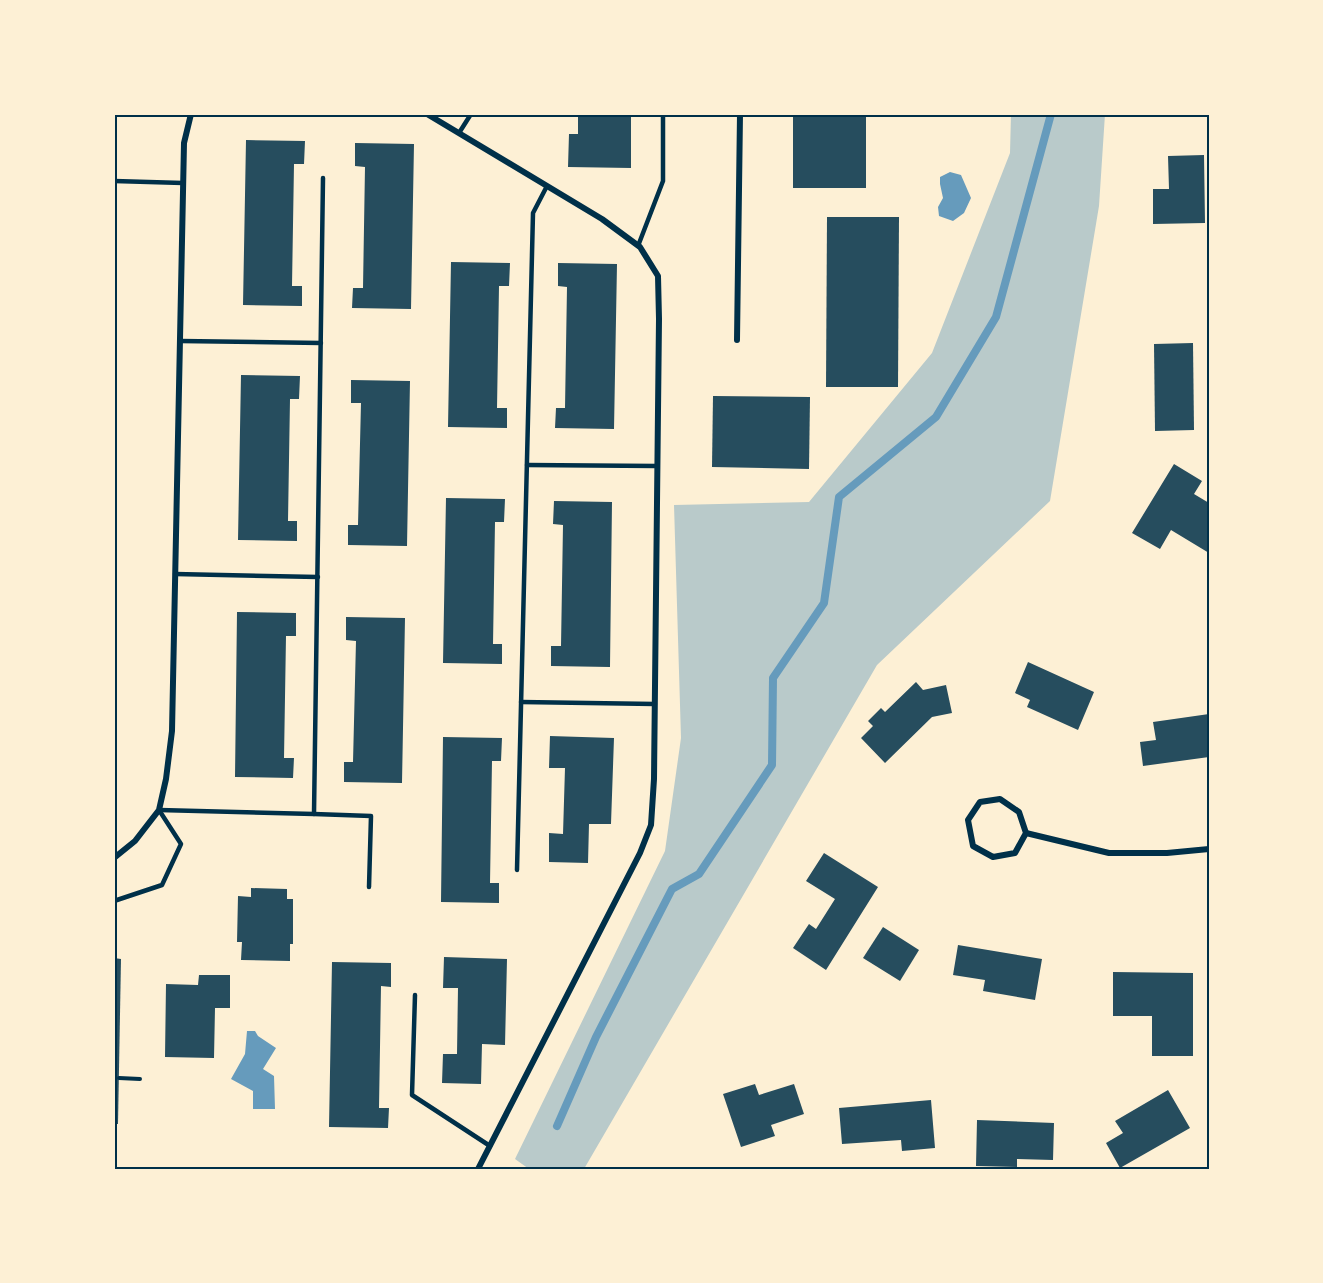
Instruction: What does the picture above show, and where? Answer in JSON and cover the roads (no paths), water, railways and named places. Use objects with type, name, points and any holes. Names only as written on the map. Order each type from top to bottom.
[{"type":"street","points":[[114,858],[135,841],[159,810],[166,779],[172,730],[184,143],[191,114]]},
{"type":"street","points":[[427,114],[602,219],[638,246],[658,276],[655,704],[651,825],[640,853],[478,1169]]},
{"type":"street","points":[[737,340],[740,114]]},
{"type":"street","points":[[1000,799],[1019,812],[1026,833],[1015,853],[993,857],[973,846],[968,820],[980,802],[1000,799]]},
{"type":"street","points":[[1026,833],[1109,853],[1167,853],[1209,849]]},
{"type":"lane","points":[[459,134],[471,114]]},
{"type":"lane","points":[[638,246],[663,181],[663,114]]},
{"type":"lane","points":[[314,814],[323,178]]},
{"type":"lane","points":[[114,181],[183,183]]},
{"type":"lane","points":[[517,870],[533,213],[548,186]]},
{"type":"lane","points":[[180,341],[321,343]]},
{"type":"lane","points":[[527,465],[657,466]]},
{"type":"lane","points":[[175,574],[318,577]]},
{"type":"lane","points":[[521,702],[655,704]]},
{"type":"lane","points":[[159,810],[371,816],[369,887]]},
{"type":"lane","points":[[114,902],[162,885],[181,844],[159,810]]},
{"type":"lane","points":[[415,995],[412,1095],[490,1146]]},
{"type":"water","points":[[950,172],[961,175],[971,198],[964,213],[953,221],[939,216],[938,207],[943,198],[940,177]]},
{"type":"water","points":[[247,1031],[255,1031],[258,1036],[276,1048],[263,1069],[274,1076],[275,1109],[253,1109],[253,1091],[231,1079],[245,1054]]},
{"type":"waterway","points":[[557,1126],[596,1037],[672,889],[699,874],[772,765],[773,678],[824,603],[839,497],[936,417],[996,317],[1051,114]]}]
